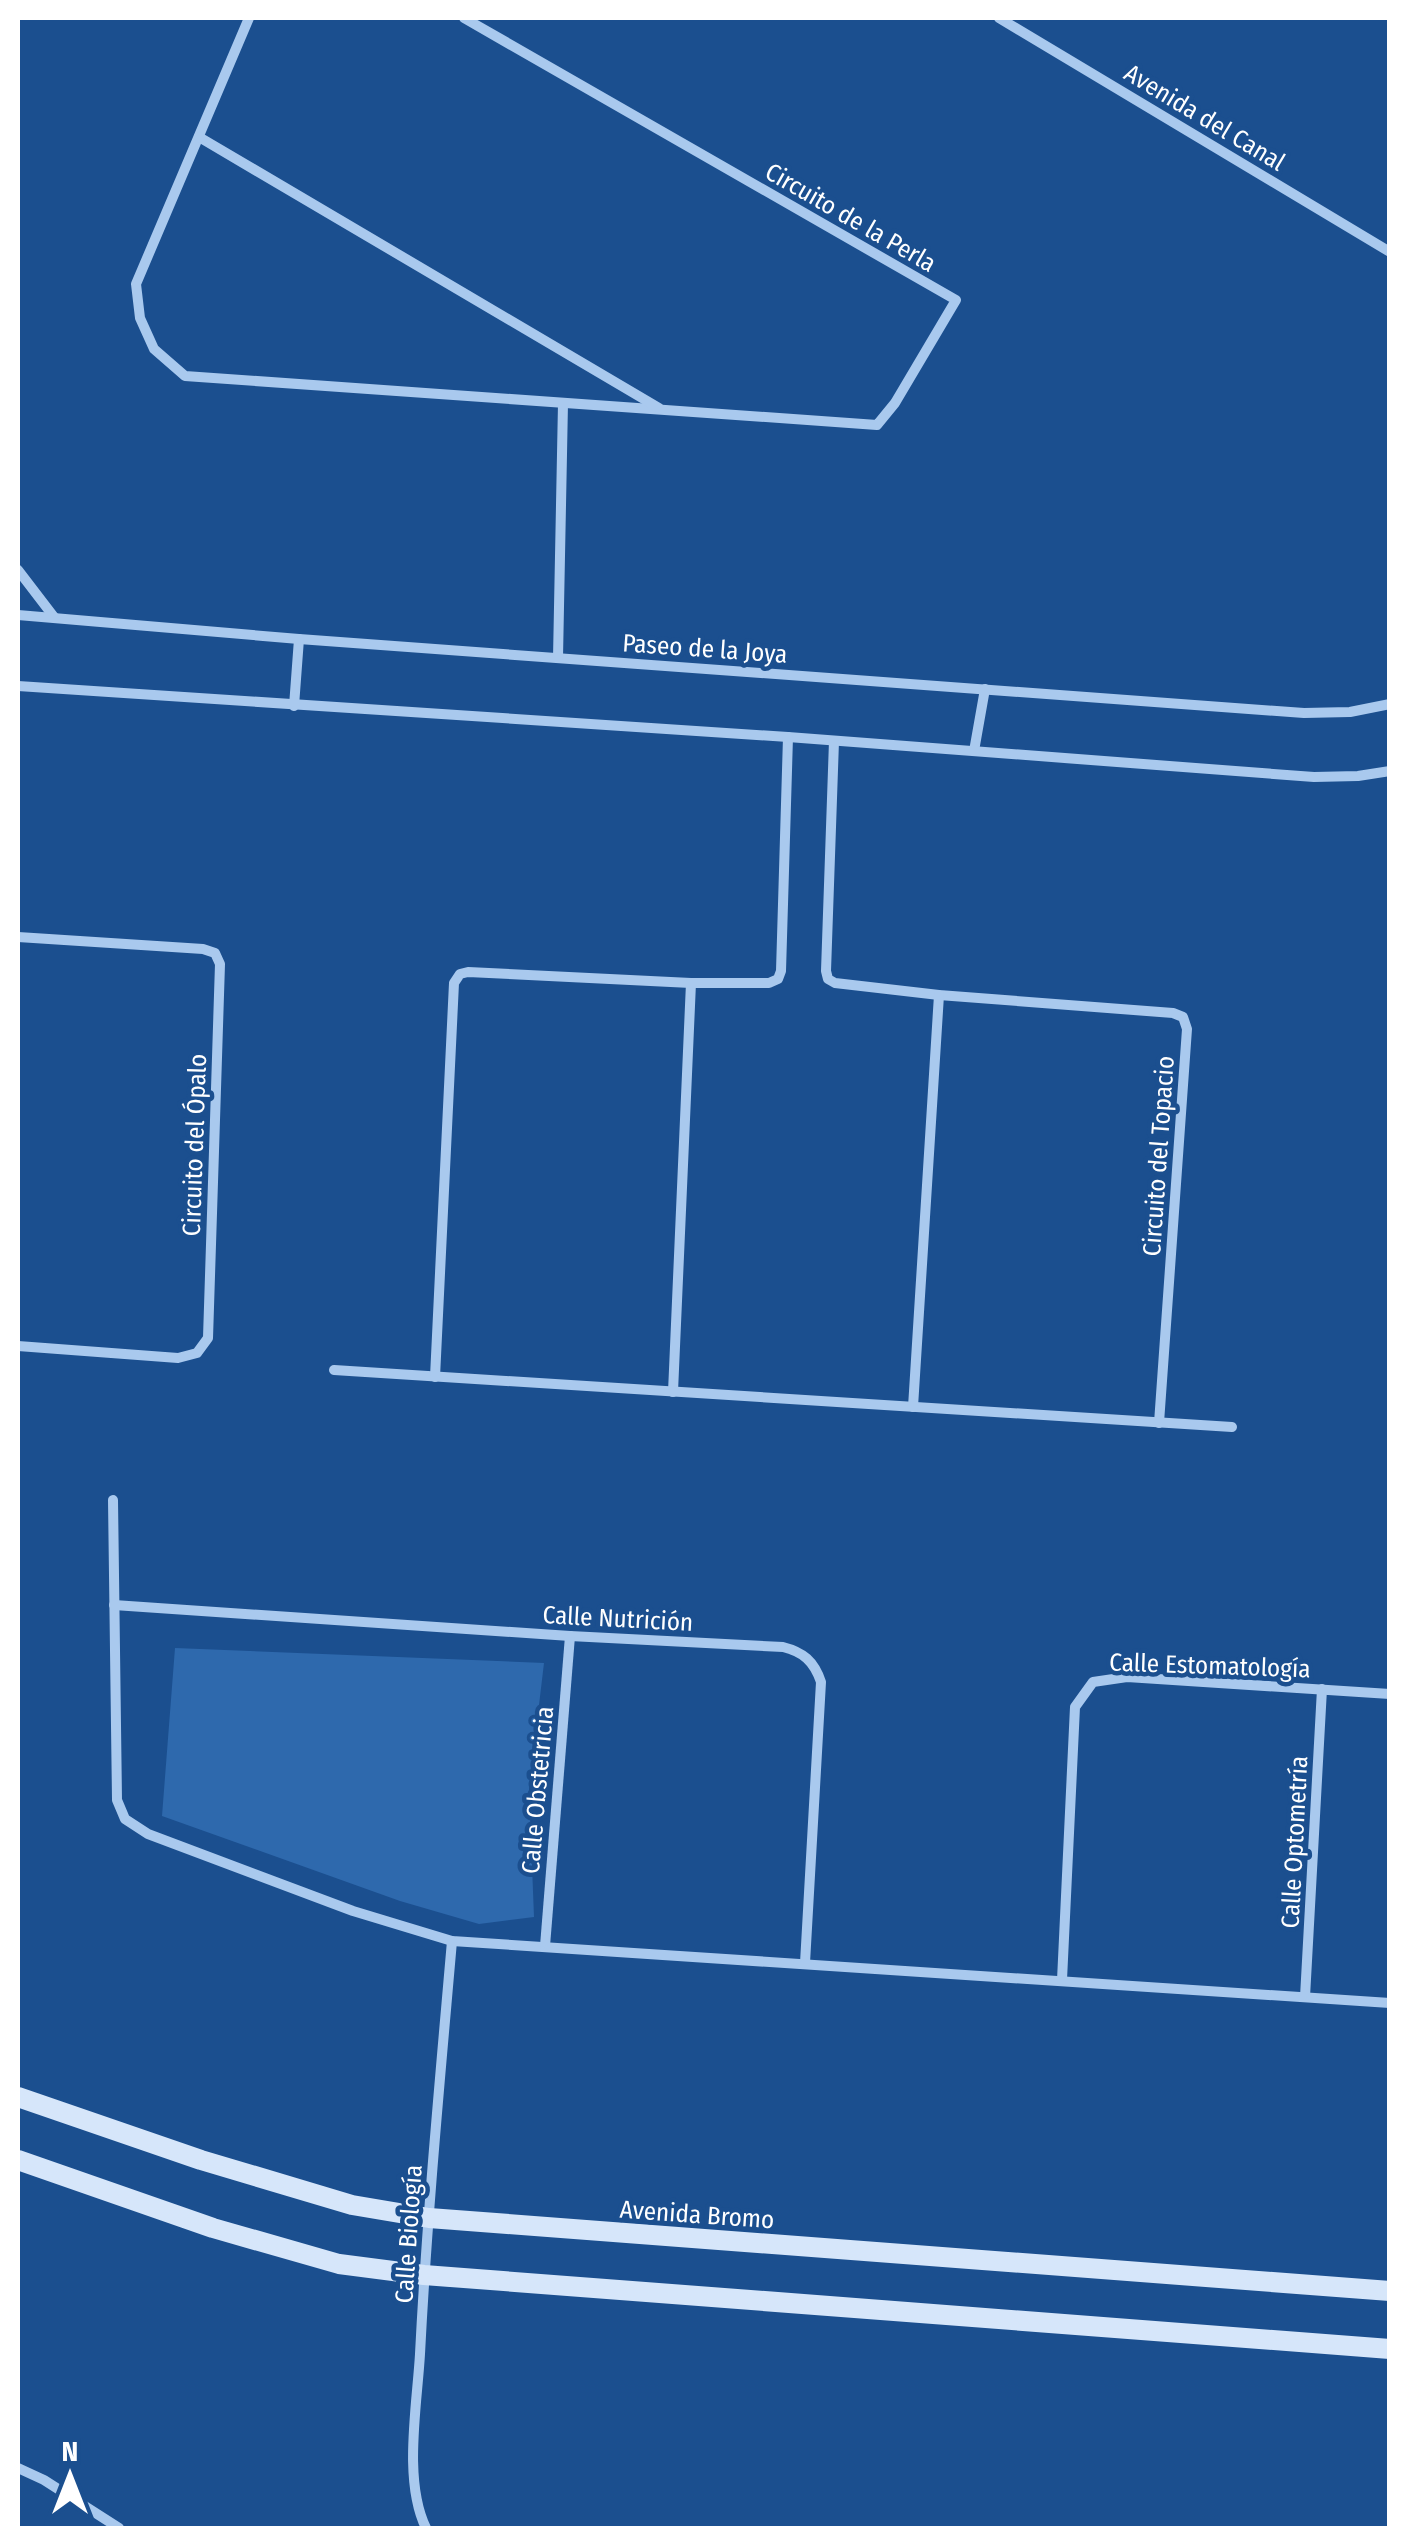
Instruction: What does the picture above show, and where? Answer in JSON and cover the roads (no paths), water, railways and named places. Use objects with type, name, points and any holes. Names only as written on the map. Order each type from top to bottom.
[{"type":"street","name":"Circuito de la Perla","points":[[249,18],[136,284],[140,318],[154,349],[185,376],[877,425],[895,403],[956,300],[464,18]]},
{"type":"street","name":"Avenida del Canal","points":[[1000,18],[1390,252]]},
{"type":"street","name":"Circuito de la Perla","points":[[199,137],[662,410]]},
{"type":"street","points":[[558,658],[563,403]]},
{"type":"street","points":[[18,570],[54,617]]},
{"type":"street","name":"Paseo de la Joya","points":[[18,614],[299,639],[1304,713],[1350,712],[1390,704]]},
{"type":"street","points":[[294,706],[299,639]]},
{"type":"street","points":[[18,686],[974,750],[1314,777],[1390,771]]},
{"type":"street","points":[[974,750],[985,689]]},
{"type":"street","points":[[435,1377],[454,983],[460,974],[468,972],[691,983],[778,980],[788,738]]},
{"type":"street","name":"Circuito del Topacio","points":[[834,741],[828,979],[835,983],[1173,1013],[1183,1017],[1187,1029],[1159,1423]]},
{"type":"street","name":"Circuito del Ópalo","points":[[18,937],[203,948],[215,953],[220,964],[208,1338],[197,1353],[178,1358],[18,1346]]},
{"type":"street","points":[[673,1392],[691,983]]},
{"type":"street","points":[[912,1407],[940,994]]},
{"type":"street","points":[[334,1370],[1232,1427]]},
{"type":"street","points":[[112,1500],[117,1800],[125,1818],[165,1841],[353,1911],[452,1941],[1390,2002]]},
{"type":"street","name":"Calle Nutrición","points":[[114,1605],[798,1651],[816,1669],[821,1682],[804,1963]]},
{"type":"street","name":"Calle Obstetricia","points":[[545,1946],[570,1636]]},
{"type":"street","name":"Calle Estomatología","points":[[1062,1980],[1076,1708],[1093,1682],[1127,1677],[1390,1694]]},
{"type":"street","name":"Calle Optometría","points":[[1305,1997],[1322,1689]]},
{"type":"street","name":"Calle Biología","points":[[426,2528],[412,2476],[424,2275],[452,1941]]},
{"type":"street","name":"Avenida Bromo","points":[[18,2098],[201,2160],[352,2205],[429,2218],[1390,2292]]},
{"type":"street","points":[[18,2160],[231,2234],[339,2264],[424,2275],[1390,2349]]},
{"type":"street","points":[[18,2468],[120,2528]]}]
